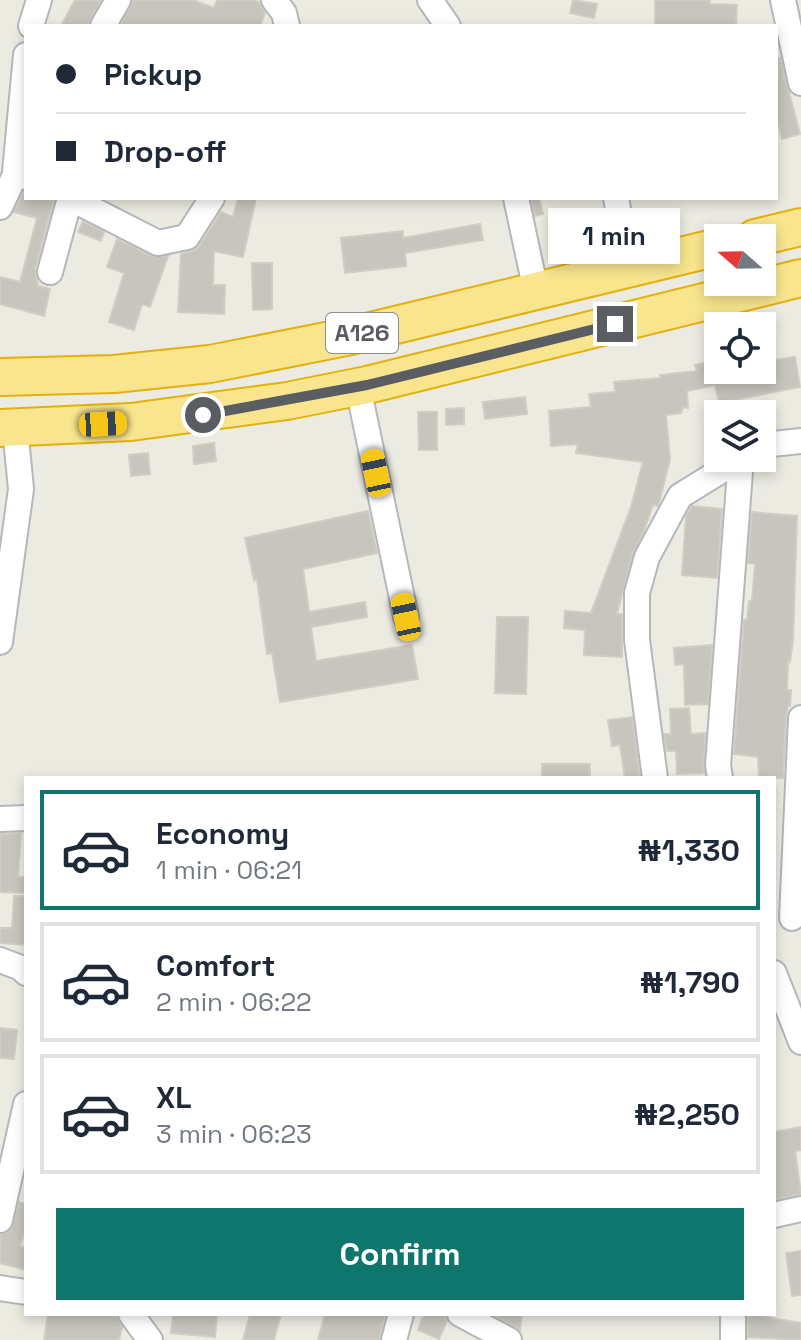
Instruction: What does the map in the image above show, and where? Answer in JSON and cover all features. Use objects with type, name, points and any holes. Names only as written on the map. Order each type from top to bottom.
[{"type":"highway","points":[[776,233],[801,227]]},
{"type":"highway","name":"A126","points":[[0,377],[114,374],[210,364],[346,337],[704,250]]},
{"type":"highway","name":"A126","points":[[7,428],[203,415],[358,387],[801,278]]},
{"type":"street","points":[[32,24],[39,0]]},
{"type":"street","points":[[104,24],[118,0]]},
{"type":"street","points":[[274,0],[284,13],[287,24]]},
{"type":"street","points":[[430,0],[447,24]]},
{"type":"street","points":[[783,0],[801,83]]},
{"type":"street","points":[[0,207],[22,168],[24,112]]},
{"type":"street","points":[[50,272],[69,200]]},
{"type":"street","points":[[74,200],[158,243],[187,237],[211,200]]},
{"type":"street","points":[[516,200],[536,291]]},
{"type":"street","points":[[616,200],[629,268]]},
{"type":"street","points":[[358,387],[406,617]]},
{"type":"street","points":[[1,627],[21,489],[7,428]]},
{"type":"street","points":[[776,444],[801,441]]},
{"type":"street","points":[[655,776],[637,640],[637,593],[647,557],[680,496],[719,472]]},
{"type":"street","points":[[720,776],[718,765],[740,472]]},
{"type":"street","points":[[789,917],[801,718]]},
{"type":"street","points":[[0,819],[24,818]]},
{"type":"street","points":[[0,960],[24,971]]},
{"type":"street","points":[[776,978],[801,1042]]},
{"type":"street","points":[[0,1220],[24,1112]]},
{"type":"street","points":[[776,1215],[801,1209]]},
{"type":"street","points":[[0,1288],[24,1292]]},
{"type":"street","points":[[132,1316],[150,1340]]},
{"type":"street","points":[[394,1340],[400,1316]]},
{"type":"street","points":[[464,1316],[509,1340]]},
{"type":"street","points":[[733,1316],[733,1340]]},
{"type":"building","points":[[75,0],[101,0],[89,24],[62,24]]},
{"type":"building","points":[[133,0],[193,0],[214,8],[217,0],[254,0],[259,2],[265,13],[261,24],[121,24]]},
{"type":"building","points":[[573,0],[597,4],[594,18],[570,13]]},
{"type":"building","points":[[655,0],[710,0],[710,4],[737,5],[736,24],[655,24]]},
{"type":"building","points":[[778,58],[800,134],[782,139],[778,122]]},
{"type":"building","points":[[24,191],[24,200],[54,200],[35,269],[38,286],[50,289],[44,316],[0,304],[0,277],[20,282],[37,218],[14,212]]},
{"type":"building","points":[[237,200],[256,200],[243,257],[214,251],[213,285],[225,285],[224,314],[178,312],[181,254],[199,246],[221,212],[233,217]]},
{"type":"building","points":[[531,200],[540,200],[543,214],[535,216]]},
{"type":"building","points":[[83,221],[104,232],[101,241],[78,232]]},
{"type":"building","points":[[480,224],[483,240],[405,253],[406,266],[345,273],[341,238],[403,231],[403,238]]},
{"type":"building","points":[[117,239],[151,256],[168,256],[150,307],[142,304],[134,330],[109,322],[124,273],[107,267]]},
{"type":"building","points":[[252,263],[272,263],[272,309],[253,310]]},
{"type":"building","points":[[795,357],[800,387],[734,400],[718,400],[715,385],[687,391],[688,408],[683,407],[681,413],[666,415],[670,459],[658,506],[653,505],[633,553],[617,614],[622,614],[622,657],[584,655],[585,630],[564,628],[565,611],[591,613],[631,507],[643,462],[576,453],[578,444],[551,446],[549,411],[591,407],[589,394],[615,392],[614,382],[697,371],[695,365],[704,363],[704,384],[776,384],[776,360]]},
{"type":"building","points":[[525,397],[527,414],[485,419],[483,402]]},
{"type":"building","points":[[464,408],[464,424],[446,425],[446,409]]},
{"type":"building","points":[[418,412],[437,412],[437,450],[419,450]]},
{"type":"building","points":[[214,443],[216,461],[194,464],[193,446]]},
{"type":"building","points":[[148,453],[150,474],[131,476],[129,455]]},
{"type":"building","points":[[692,506],[722,509],[717,578],[682,575],[686,516]]},
{"type":"building","points":[[368,511],[377,553],[303,569],[309,612],[365,602],[367,617],[311,627],[316,661],[412,645],[418,679],[280,702],[272,653],[267,654],[257,579],[254,580],[245,538]]},
{"type":"building","points":[[752,512],[797,516],[793,640],[788,661],[787,690],[791,690],[786,717],[783,778],[759,776],[758,757],[734,754],[744,620],[747,620],[749,601],[752,601],[755,564],[748,563]]},
{"type":"building","points":[[497,617],[528,617],[526,694],[495,693]]},
{"type":"building","points":[[712,645],[708,704],[685,705],[684,664],[675,665],[674,648]]},
{"type":"building","points":[[689,708],[691,734],[705,733],[704,773],[677,774],[676,751],[667,751],[664,734],[671,734],[670,709]]},
{"type":"building","points":[[632,717],[640,776],[625,776],[620,745],[612,746],[608,720]]},
{"type":"building","points":[[542,764],[590,764],[590,776],[542,776]]},
{"type":"building","points":[[21,833],[18,877],[24,877],[24,893],[0,892],[0,834]]},
{"type":"building","points":[[14,896],[24,896],[24,945],[0,943],[0,928],[12,928]]},
{"type":"building","points":[[0,1028],[17,1030],[14,1059],[0,1058]]},
{"type":"building","points":[[801,1127],[801,1150],[795,1151],[801,1194],[776,1200],[776,1132]]},
{"type":"building","points":[[19,1202],[24,1203],[24,1233],[20,1246],[24,1247],[24,1269],[0,1263],[1,1235],[11,1230]]},
{"type":"building","points":[[801,1251],[801,1295],[792,1296],[786,1253]]},
{"type":"building","points":[[48,1316],[116,1316],[122,1327],[119,1340],[44,1340]]},
{"type":"building","points":[[173,1316],[217,1316],[215,1337],[171,1333]]},
{"type":"building","points":[[249,1316],[280,1316],[274,1340],[243,1340]]},
{"type":"building","points":[[324,1316],[385,1316],[379,1340],[318,1340]]},
{"type":"building","points":[[423,1316],[446,1316],[447,1321],[439,1339],[418,1330]]},
{"type":"building","points":[[496,1316],[522,1316],[520,1330]]},
{"type":"building","points":[[748,1316],[801,1323],[801,1340],[748,1337]]},
{"type":"route","points":[[203,415],[367,385],[615,324]]}]
